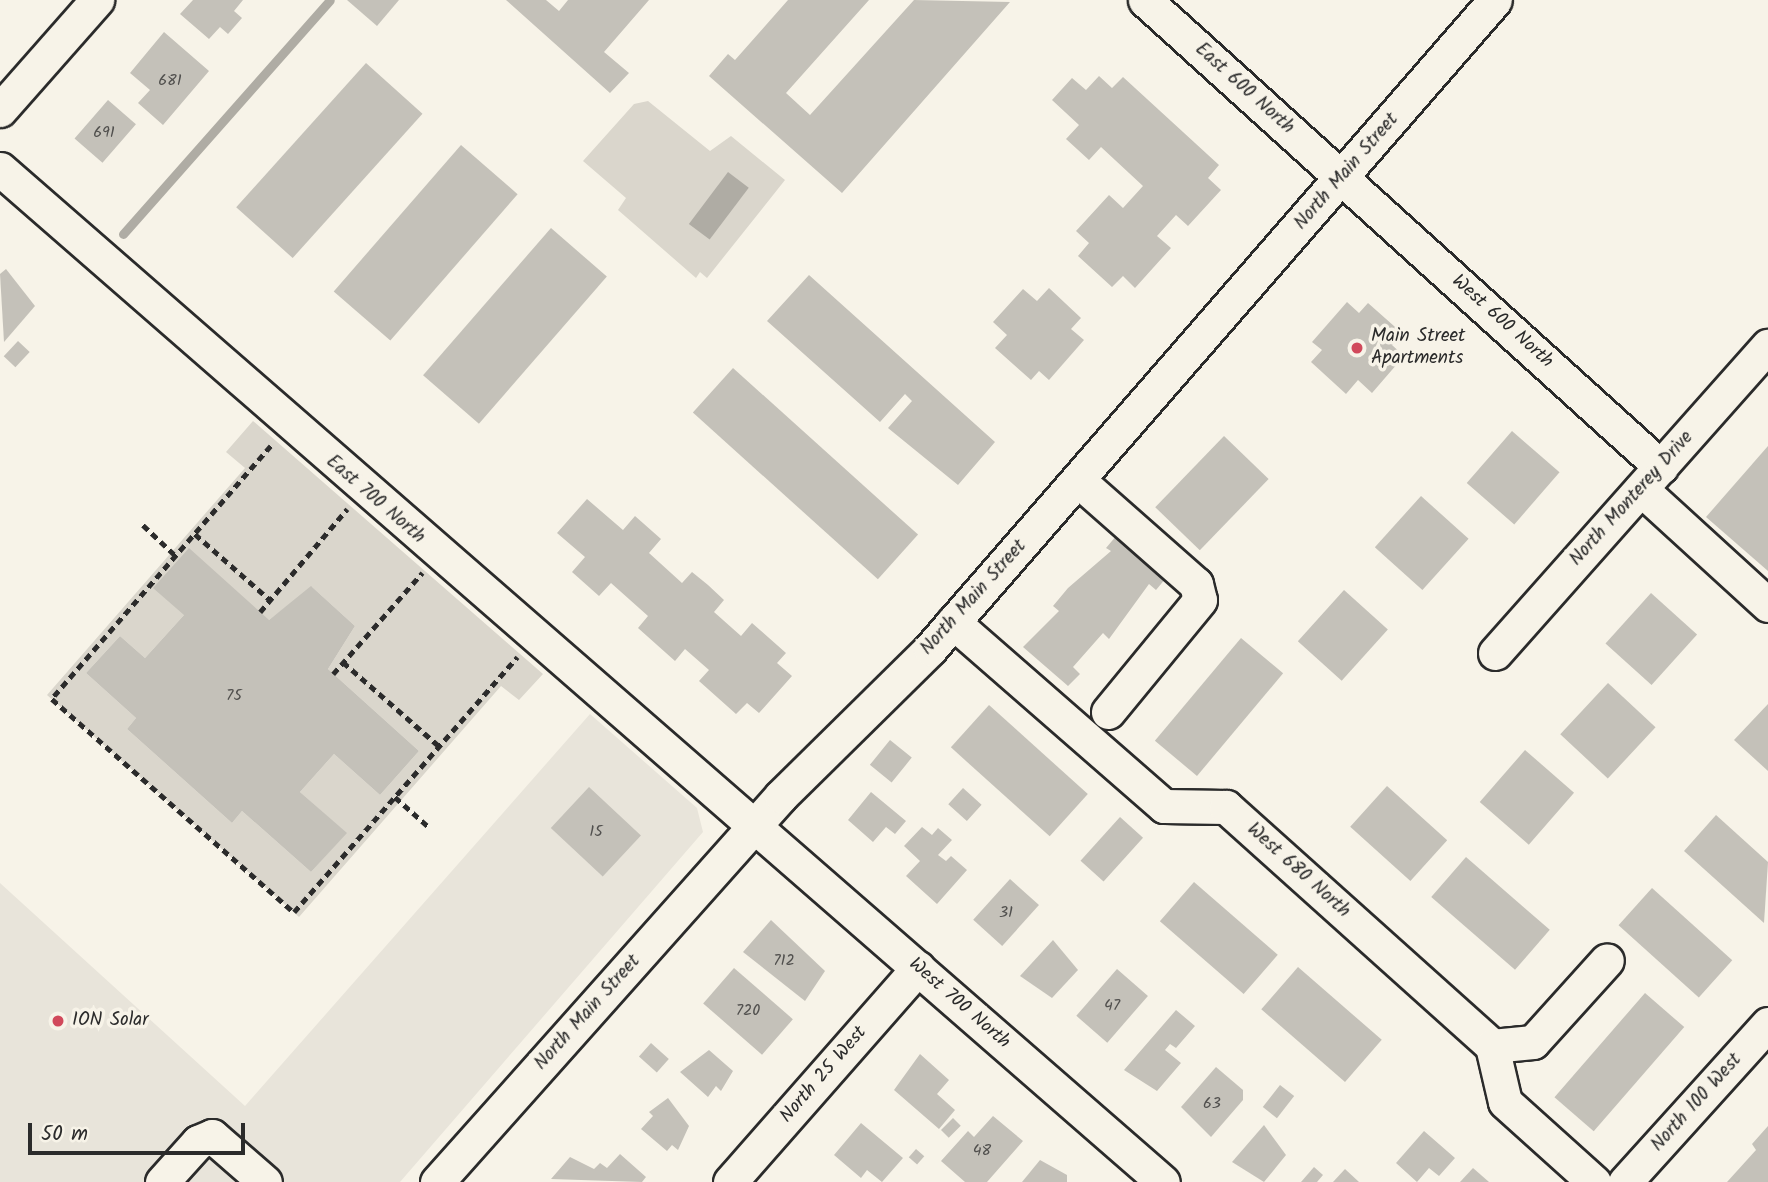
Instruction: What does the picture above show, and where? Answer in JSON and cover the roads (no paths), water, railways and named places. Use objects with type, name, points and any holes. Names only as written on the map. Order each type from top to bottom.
[{"type":"street","points":[[0,110],[97,0]]},
{"type":"street","name":"East 600 North","points":[[1145,0],[1343,177]]},
{"type":"street","name":"North Main Street","points":[[437,1182],[753,827],[953,622],[1079,481],[1495,0]]},
{"type":"street","name":"East 700 North","points":[[0,169],[753,827]]},
{"type":"street","name":"West 600 North","points":[[1343,177],[1651,478],[1768,605]]},
{"type":"street","name":"North Monterey Drive","points":[[1495,653],[1768,346]]},
{"type":"street","points":[[1079,481],[1196,584],[1200,600],[1108,712]]},
{"type":"street","name":"West 680 North","points":[[953,622],[1164,806],[1226,807],[1492,1046]]},
{"type":"street","name":"West 700 North","points":[[753,827],[1163,1182]]},
{"type":"street","points":[[1594,1182],[1505,1102],[1492,1046],[1533,1042],[1607,960]]},
{"type":"street","name":"North 25 West","points":[[730,1182],[918,968]]},
{"type":"street","name":"North 100 West","points":[[1625,1182],[1768,1024]]},
{"type":"street","points":[[162,1182],[198,1142],[212,1136],[265,1182]]},
{"type":"waterway","points":[[123,234],[330,0]]},
{"type":"place","name":"Main Street Apartments","points":[[1357,348]]},
{"type":"place","name":"ION Solar","points":[[58,1021]]}]
